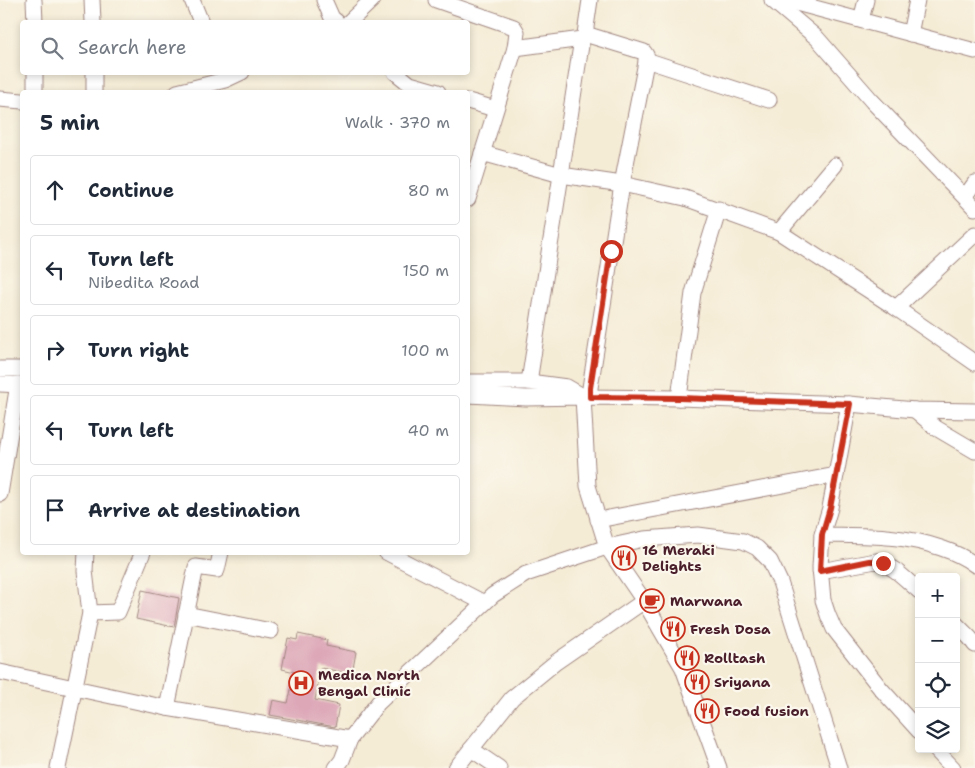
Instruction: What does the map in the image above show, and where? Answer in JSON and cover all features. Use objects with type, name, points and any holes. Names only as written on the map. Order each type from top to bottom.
[{"type":"street","points":[[34,0],[35,20]]},
{"type":"street","points":[[92,0],[92,20]]},
{"type":"street","points":[[192,0],[201,20]]},
{"type":"street","points":[[324,0],[334,20]]},
{"type":"street","points":[[351,20],[372,0]]},
{"type":"street","points":[[436,0],[514,27],[517,32],[515,48],[470,192]]},
{"type":"street","points":[[528,382],[590,0]]},
{"type":"street","points":[[772,0],[817,38],[872,101],[975,208]]},
{"type":"street","points":[[785,0],[815,4],[861,20],[975,52]]},
{"type":"street","points":[[861,20],[866,0]]},
{"type":"street","points":[[910,34],[917,0]]},
{"type":"street","points":[[515,48],[584,36],[644,52],[646,55],[622,184],[590,388],[586,397],[588,486],[607,547],[644,601],[683,668],[719,768]]},
{"type":"street","points":[[646,60],[769,100]]},
{"type":"street","points":[[35,75],[35,90]]},
{"type":"street","points":[[94,75],[94,90]]},
{"type":"street","points":[[399,75],[410,84],[431,90]]},
{"type":"street","points":[[183,90],[224,76],[233,90]]},
{"type":"street","points":[[0,100],[20,101]]},
{"type":"street","points":[[470,102],[495,108]]},
{"type":"street","points":[[482,153],[561,175],[622,184],[685,198],[779,232],[896,308],[975,363]]},
{"type":"street","points":[[779,232],[835,165]]},
{"type":"street","points":[[965,197],[975,183]]},
{"type":"street","points":[[679,398],[694,293],[719,210]]},
{"type":"street","points":[[896,308],[975,234]]},
{"type":"street","points":[[0,369],[20,369]]},
{"type":"street","points":[[470,382],[528,382],[567,387],[586,397]]},
{"type":"street","points":[[0,384],[20,385],[0,494]]},
{"type":"street","points":[[470,395],[526,398],[679,398],[850,404],[915,410],[975,410]]},
{"type":"street","points":[[850,404],[830,508],[822,535],[820,571],[824,600],[834,629],[881,689],[915,727]]},
{"type":"street","points":[[915,410],[936,428],[975,451]]},
{"type":"street","points":[[598,520],[836,475]]},
{"type":"street","points":[[336,768],[342,760],[350,739],[378,703],[493,595],[526,574],[607,547],[644,539],[698,535],[743,541],[757,548],[770,561],[780,582],[838,768]]},
{"type":"street","points":[[822,535],[894,537],[926,543],[958,554],[975,565]]},
{"type":"street","points":[[58,768],[90,613],[85,571],[86,555]]},
{"type":"street","points":[[90,613],[118,612],[142,555]]},
{"type":"street","points":[[167,708],[196,566],[217,570],[220,555]]},
{"type":"street","points":[[392,555],[484,603]]},
{"type":"street","points":[[820,571],[876,561],[893,569],[915,588]]},
{"type":"street","points":[[456,768],[512,698],[556,662],[644,601]]},
{"type":"street","points":[[186,614],[271,631]]},
{"type":"street","points":[[960,628],[975,645]]},
{"type":"street","points":[[0,672],[167,708],[350,739]]},
{"type":"street","points":[[471,749],[499,768]]},
{"type":"street","points":[[939,753],[954,768]]},
{"type":"building","points":[[142,590],[179,598],[174,627],[136,619]]},
{"type":"building","points":[[298,634],[327,640],[326,646],[356,652],[352,674],[321,668],[315,700],[339,705],[335,727],[270,715],[273,700],[288,703],[295,672],[282,669],[288,638],[297,640]]},
{"type":"place","name":"16 Meraki Delights","points":[[624,558]]},
{"type":"place","name":"Marwana","points":[[652,601]]},
{"type":"place","name":"Fresh Dosa","points":[[673,629]]},
{"type":"place","name":"Rolltash","points":[[687,658]]},
{"type":"place","name":"Sriyana","points":[[697,682]]},
{"type":"place","name":"Medica North Bengal Clinic","points":[[301,683]]},
{"type":"place","name":"Food fusion","points":[[707,711]]},
{"type":"route","points":[[611,251],[590,397],[850,404],[830,508],[822,535],[820,571],[869,561],[883,563]]}]
